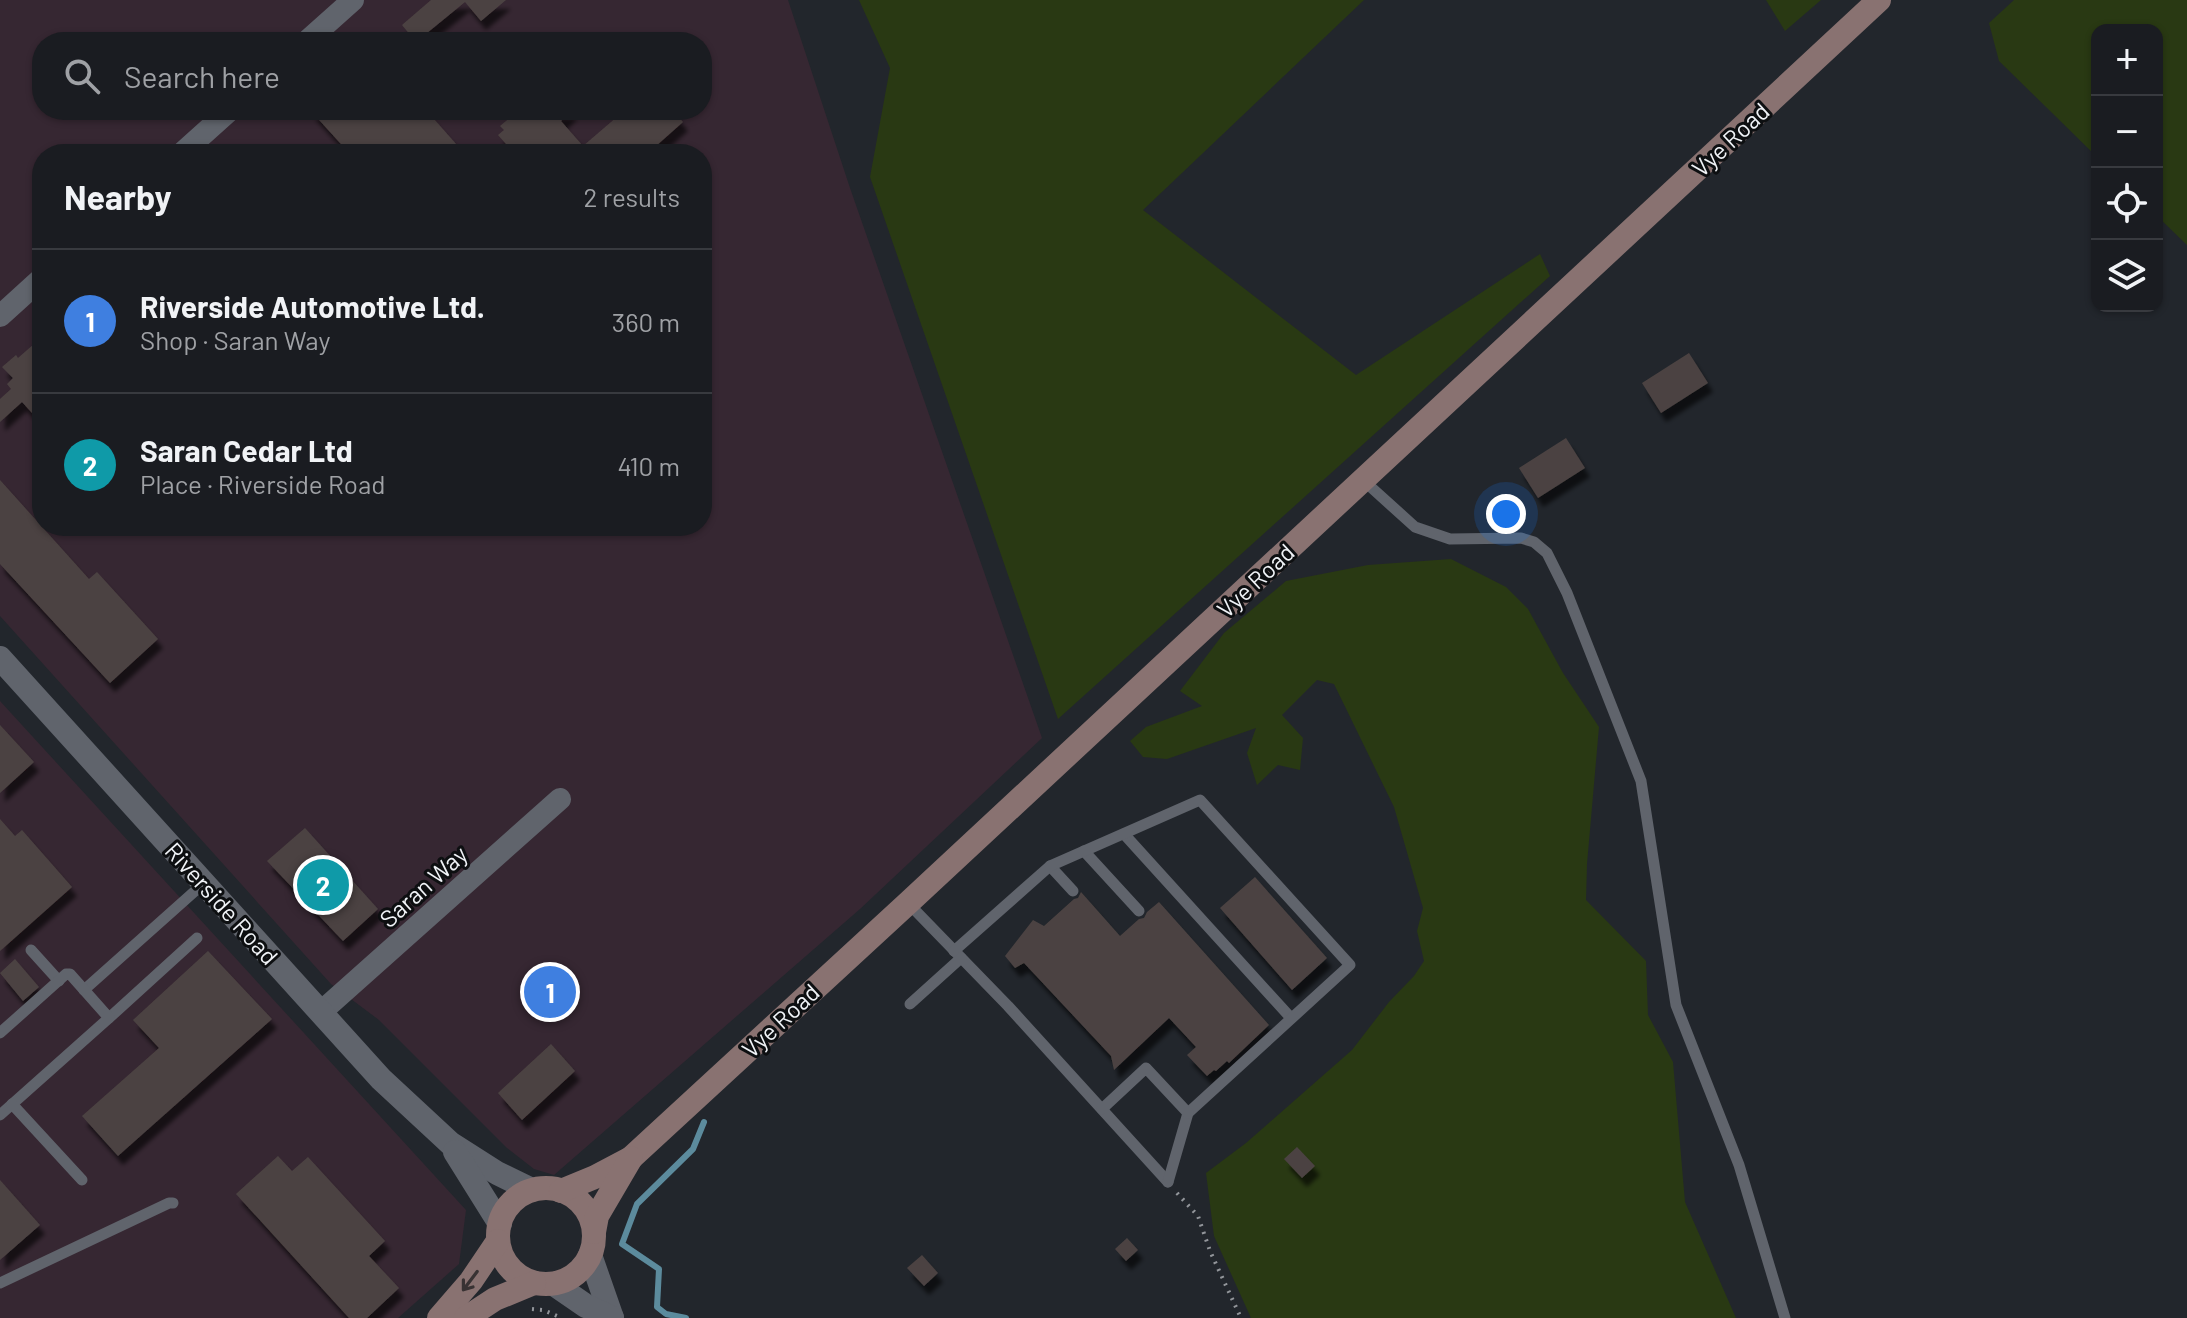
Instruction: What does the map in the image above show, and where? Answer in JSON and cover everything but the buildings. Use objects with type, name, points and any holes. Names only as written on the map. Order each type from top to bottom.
[{"type":"main road","name":"Vye Road","points":[[561,1191],[631,1158],[1879,0]]},
{"type":"main road","name":"Vye Road","points":[[592,1244],[597,1216],[631,1158]]},
{"type":"main road","points":[[439,1318],[471,1281],[499,1232],[507,1209],[518,1198],[532,1190],[547,1188],[576,1198],[587,1211],[592,1244],[581,1269],[569,1279],[544,1283],[495,1299],[466,1318]]},
{"type":"main road","points":[[499,1232],[502,1255],[510,1268],[521,1277],[544,1283]]},
{"type":"street","points":[[317,32],[353,0]]},
{"type":"street","points":[[192,144],[219,120]]},
{"type":"street","points":[[0,316],[32,287]]},
{"type":"street","name":"Riverside Road","points":[[0,658],[381,1079],[450,1143],[497,1173],[532,1190]]},
{"type":"street","name":"Saran Way","points":[[321,1012],[560,799]]},
{"type":"street","name":"Riverside Road","points":[[450,1143],[499,1232]]},
{"type":"street","points":[[592,1244],[612,1318]]},
{"type":"street","points":[[544,1283],[612,1318]]},
{"type":"lane","points":[[1363,480],[1415,527],[1450,539],[1521,538],[1534,542],[1547,553],[1641,781],[1676,1005],[1739,1165],[1785,1318]]},
{"type":"lane","points":[[910,1004],[957,954],[1050,866],[1200,800],[1350,965],[1188,1113],[1168,1182]]},
{"type":"lane","points":[[1124,834],[1291,1018]]},
{"type":"lane","points":[[1084,851],[1139,911]]},
{"type":"lane","points":[[1050,866],[1073,891]]},
{"type":"lane","points":[[84,990],[204,883]]},
{"type":"lane","points":[[908,903],[1168,1182]]},
{"type":"lane","points":[[0,1115],[197,938]]},
{"type":"lane","points":[[31,950],[59,981]]},
{"type":"lane","points":[[0,1033],[66,974],[70,974],[109,1018]]},
{"type":"lane","points":[[1102,1109],[1146,1068],[1188,1113]]},
{"type":"lane","points":[[12,1104],[82,1180]]},
{"type":"lane","points":[[0,1283],[173,1203]]},
{"type":"path","points":[[1168,1182],[1198,1216],[1210,1251],[1241,1318]]},
{"type":"shaded area","points":[[0,0],[788,0],[850,188],[1042,738],[860,909],[554,1175],[534,1169],[507,1148],[379,1020],[331,984],[0,616]]},
{"type":"shaded area","points":[[0,701],[466,1210],[459,1264],[398,1318],[0,1318]]},
{"type":"green space","points":[[859,0],[1364,0],[1143,210],[1356,375],[1540,254],[1550,276],[1058,719],[870,177],[890,68]]},
{"type":"green space","points":[[1766,0],[1821,0],[1785,31]]},
{"type":"green space","points":[[2014,0],[2187,0],[2187,245],[2163,222],[2163,24],[2091,24],[2091,151],[1999,61],[1989,23]]},
{"type":"green space","points":[[1451,559],[1506,587],[1528,609],[1563,673],[1599,727],[1586,900],[1646,961],[1648,1015],[1673,1062],[1685,1202],[1736,1318],[1251,1318],[1214,1236],[1206,1173],[1246,1143],[1352,1050],[1389,1002],[1414,976],[1424,961],[1417,931],[1423,908],[1394,807],[1334,684],[1317,680],[1282,715],[1303,738],[1300,770],[1278,765],[1257,785],[1247,753],[1256,728],[1167,759],[1143,757],[1130,741],[1146,727],[1202,706],[1180,691],[1224,633],[1286,581],[1368,565]]},
{"type":"waterway","points":[[686,1318],[666,1314],[657,1307],[659,1269],[622,1244],[637,1204],[693,1149],[704,1122]]},
{"type":"place","name":"Saran Cedar Ltd","points":[[323,885]]},
{"type":"place","name":"Riverside Automotive Ltd.","points":[[550,992]]}]
